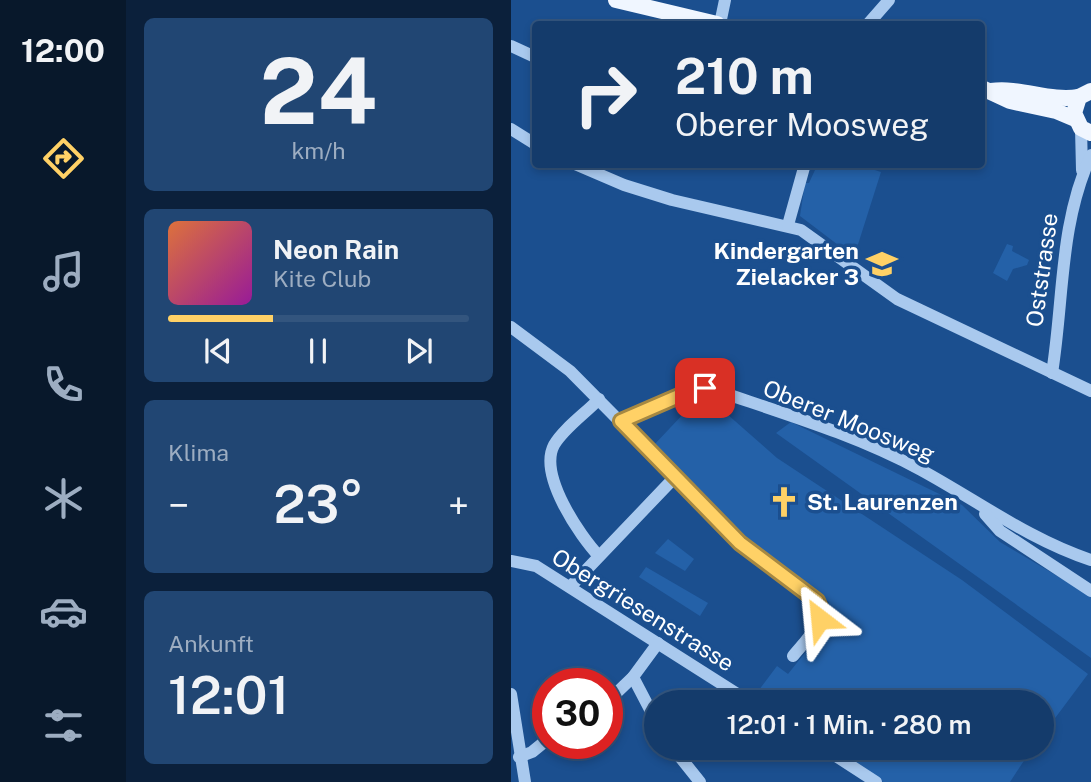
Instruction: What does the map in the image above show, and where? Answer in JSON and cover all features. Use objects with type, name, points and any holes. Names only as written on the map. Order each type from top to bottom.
[{"type":"main road","points":[[616,0],[705,21]]},
{"type":"main road","points":[[986,90],[1010,88],[1059,99],[1088,92]]},
{"type":"main road","points":[[986,90],[1010,101],[1056,111],[1082,127]]},
{"type":"main road","points":[[1082,127],[1074,107],[1088,92]]},
{"type":"street","points":[[719,21],[725,0]]},
{"type":"street","points":[[871,21],[889,0]]},
{"type":"street","points":[[511,46],[532,56]]},
{"type":"street","name":"Oststrasse","points":[[1052,373],[1061,270],[1082,173],[1082,127]]},
{"type":"street","points":[[511,129],[532,142]]},
{"type":"street","name":"Oststrasse","points":[[1082,173],[1091,155]]},
{"type":"street","points":[[584,168],[624,185],[682,203],[788,225],[807,233],[897,299],[1091,391]]},
{"type":"street","points":[[788,225],[804,168]]},
{"type":"street","points":[[511,327],[570,371],[740,543],[817,601],[821,610],[820,619],[793,656]]},
{"type":"street","name":"Oberer Moosweg","points":[[621,421],[688,392],[712,389],[885,453],[921,470],[981,508],[1091,560]]},
{"type":"street","points":[[599,399],[554,445],[552,451],[556,484],[566,512],[582,537],[599,556]]},
{"type":"street","points":[[571,587],[675,477]]},
{"type":"street","points":[[981,508],[1000,531],[1091,590]]},
{"type":"street","name":"Obergriesenstrasse","points":[[511,561],[536,566],[731,690]]},
{"type":"street","points":[[623,687],[658,643]]},
{"type":"street","points":[[633,677],[644,698]]},
{"type":"street","points":[[511,694],[519,757],[517,777]]},
{"type":"street","points":[[519,757],[532,752]]},
{"type":"street","points":[[683,760],[701,782]]},
{"type":"street","points":[[842,760],[876,782]]},
{"type":"shaded area","points":[[810,168],[868,168],[881,172],[854,257],[800,216],[805,183],[809,183],[815,170]]},
{"type":"shaded area","points":[[1007,244],[1013,246],[1012,251],[1029,260],[1027,265],[1013,269],[1007,281],[993,273]]},
{"type":"shaded area","points":[[703,393],[777,458],[962,580],[1088,674],[1054,720],[1054,690],[759,690],[777,666],[788,674],[829,623],[829,602],[734,529],[653,446]]},
{"type":"shaded area","points":[[791,422],[962,505],[1000,542],[1091,596],[1091,658],[776,433]]},
{"type":"shaded area","points":[[668,539],[694,559],[685,571],[655,553]]},
{"type":"shaded area","points":[[646,567],[708,603],[700,616],[639,577]]},
{"type":"shaded area","points":[[849,760],[1024,760],[1010,782],[883,782]]},
{"type":"place","name":"Kindergarten Zielacker 3","points":[[882,264]]},
{"type":"place","name":"St. Laurenzen","points":[[784,502]]},
{"type":"route","points":[[705,388],[688,392],[621,421],[740,543],[817,601],[821,610],[820,619]]}]
